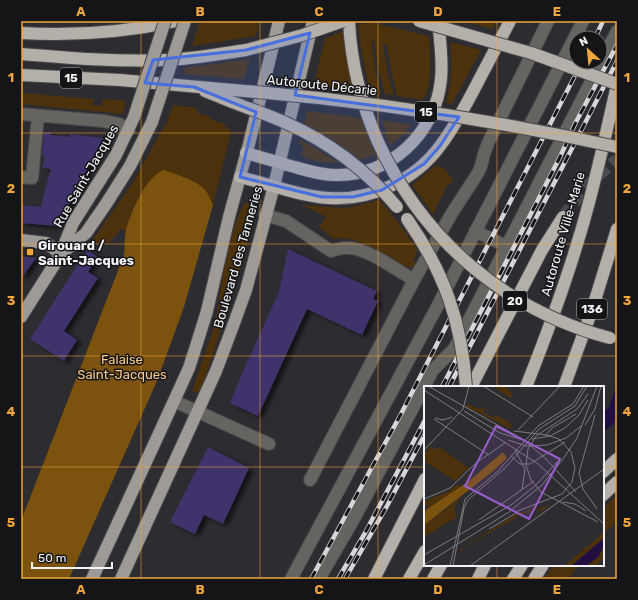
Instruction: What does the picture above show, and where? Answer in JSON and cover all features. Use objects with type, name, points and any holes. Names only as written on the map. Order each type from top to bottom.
[{"type":"highway","points":[[21,33],[100,32],[144,27],[177,21]]},
{"type":"highway","points":[[21,54],[109,60],[188,58],[246,50],[303,35],[343,21]]},
{"type":"highway","points":[[349,21],[352,48],[365,110],[378,142],[392,170],[413,204],[446,243],[474,268],[510,295],[537,310],[577,327],[613,338]]},
{"type":"highway","points":[[419,21],[564,64],[617,86]]},
{"type":"highway","points":[[246,153],[315,173],[325,175],[347,175],[375,168],[403,152],[424,129],[438,99],[442,68],[438,21]]},
{"type":"highway","points":[[240,177],[322,197],[342,198],[376,192],[405,178],[424,164],[444,141],[468,100],[510,21]]},
{"type":"highway","name":"Autoroute Décarie","points":[[21,75],[120,80],[305,96],[407,109],[530,129],[617,147]]},
{"type":"highway","name":"Autoroute Ville-Marie","points":[[526,386],[557,306],[578,241],[589,203],[617,86]]},
{"type":"highway","points":[[194,87],[284,122],[327,145],[365,173],[398,207],[430,254],[447,291],[455,315],[461,344],[466,386]]},
{"type":"highway","name":"20","points":[[472,386],[542,250],[563,217]]},
{"type":"highway","name":"136","points":[[564,386],[592,310],[617,229]]},
{"type":"highway","points":[[604,471],[617,459]]},
{"type":"highway","points":[[374,579],[424,480]]},
{"type":"highway","points":[[604,494],[617,482]]},
{"type":"highway","points":[[409,579],[424,552]]},
{"type":"highway","points":[[433,579],[440,566]]},
{"type":"highway","points":[[478,579],[484,566]]},
{"type":"highway","points":[[513,579],[521,566]]},
{"type":"highway","points":[[534,579],[542,566]]},
{"type":"main road","name":"Rue Saint-Jacques","points":[[61,254],[73,223],[108,169],[129,130],[165,21]]},
{"type":"main road","name":"Rue Saint-Jacques","points":[[21,317],[49,270],[61,254],[86,232],[130,166],[152,122],[185,21]]},
{"type":"main road","name":"Boulevard des Tanneries","points":[[92,579],[189,368],[202,326],[279,21]]},
{"type":"main road","name":"Boulevard des Tanneries","points":[[121,579],[198,412],[236,319],[274,186],[313,21]]},
{"type":"main road","points":[[21,240],[46,243],[61,254]]},
{"type":"street","points":[[310,480],[414,280],[481,166],[488,143],[548,21]]},
{"type":"street","points":[[291,579],[437,307],[583,21]]},
{"type":"street","points":[[424,386],[433,370],[454,349],[617,31]]},
{"type":"street","points":[[21,114],[109,122],[119,124],[129,130]]},
{"type":"street","points":[[21,177],[32,178],[38,116]]},
{"type":"street","points":[[265,215],[286,221],[331,250],[349,248],[357,249],[370,254],[414,280]]},
{"type":"street","points":[[475,231],[506,246]]},
{"type":"street","points":[[319,579],[355,516],[424,387]]},
{"type":"street","points":[[174,401],[269,444]]},
{"type":"highlighted area","points":[[310,33],[295,95],[459,117],[440,146],[424,164],[382,190],[353,197],[322,197],[240,177],[256,112],[194,87],[145,83],[153,60],[246,50]]},
{"type":"shaded area","points":[[210,21],[259,21],[256,36],[192,46],[199,24]]},
{"type":"shaded area","points":[[463,21],[497,21],[492,29]]},
{"type":"shaded area","points":[[369,22],[429,36],[430,77],[424,100],[397,96],[387,45],[383,45],[388,74],[394,95],[385,94],[374,41],[371,41],[381,94],[370,92],[358,26]]},
{"type":"shaded area","points":[[344,31],[353,90],[314,85],[325,38]]},
{"type":"shaded area","points":[[450,42],[481,50],[452,104],[446,103],[451,73]]},
{"type":"shaded area","points":[[250,59],[244,79],[183,74],[184,68]]},
{"type":"shaded area","points":[[21,93],[94,99],[92,105],[102,106],[102,100],[106,99],[126,101],[123,114],[21,104]]},
{"type":"shaded area","points":[[173,105],[197,108],[197,113],[208,116],[212,120],[224,124],[231,132],[213,205],[208,198],[207,192],[131,215],[126,231],[120,229],[112,240],[105,244],[92,241],[133,182],[165,125],[166,126]]},
{"type":"shaded area","points":[[307,111],[362,118],[377,154],[359,160],[330,138],[304,124]]},
{"type":"shaded area","points":[[382,120],[412,125],[390,146],[385,134],[387,133]]},
{"type":"shaded area","points":[[300,139],[339,163],[318,162],[304,157],[300,154],[304,150],[300,143]]},
{"type":"shaded area","points":[[437,165],[446,170],[453,181],[447,186],[433,214],[412,185]]},
{"type":"shaded area","points":[[380,200],[418,251],[413,260],[418,265],[415,267],[410,268],[405,266],[361,242],[342,238],[333,239],[319,227],[326,217],[302,205],[343,208]]},
{"type":"shaded area","points":[[244,203],[258,205],[242,263],[200,394],[192,391],[212,333],[217,314],[224,267],[235,225]]},
{"type":"shaded area","points":[[617,384],[617,420],[604,432],[604,411],[605,409],[608,410]]},
{"type":"shaded area","points":[[617,495],[617,520],[604,535],[604,508]]},
{"type":"shaded area","points":[[553,566],[578,566],[568,579],[544,579]]},
{"type":"green space","name":"Falaise Saint-Jacques","points":[[164,170],[186,178],[203,187],[213,205],[184,307],[157,381],[69,579],[21,579],[21,521],[124,255],[125,233],[128,222],[145,187],[151,179]]},
{"type":"building","points":[[44,132],[51,132],[51,135],[70,137],[70,134],[103,138],[70,203],[56,226],[21,223],[21,205],[41,207],[51,169],[42,168],[45,156],[42,156]]},
{"type":"building","points":[[288,249],[377,291],[373,299],[378,301],[362,335],[307,309],[258,416],[230,403],[279,292]]},
{"type":"building","points":[[87,250],[98,257],[88,272],[98,278],[64,331],[77,340],[64,361],[30,339]]},
{"type":"building","points":[[21,256],[36,258],[21,279]]},
{"type":"building","points":[[208,447],[249,468],[223,524],[204,515],[195,534],[170,522]]},
{"type":"tunnel","points":[[563,217],[587,186],[617,159]]},
{"type":"railway","points":[[599,30],[603,21]]},
{"type":"railway","points":[[443,386],[560,157],[576,122],[617,45]]},
{"type":"railway","points":[[450,386],[617,61]]},
{"type":"railway","points":[[311,579],[401,414],[578,70]]},
{"type":"railway","points":[[338,579],[365,533],[424,422]]},
{"type":"railway","points":[[345,579],[387,506],[424,436]]},
{"type":"place","name":"Girouard / Saint-Jacques","points":[[30,252]]}]
